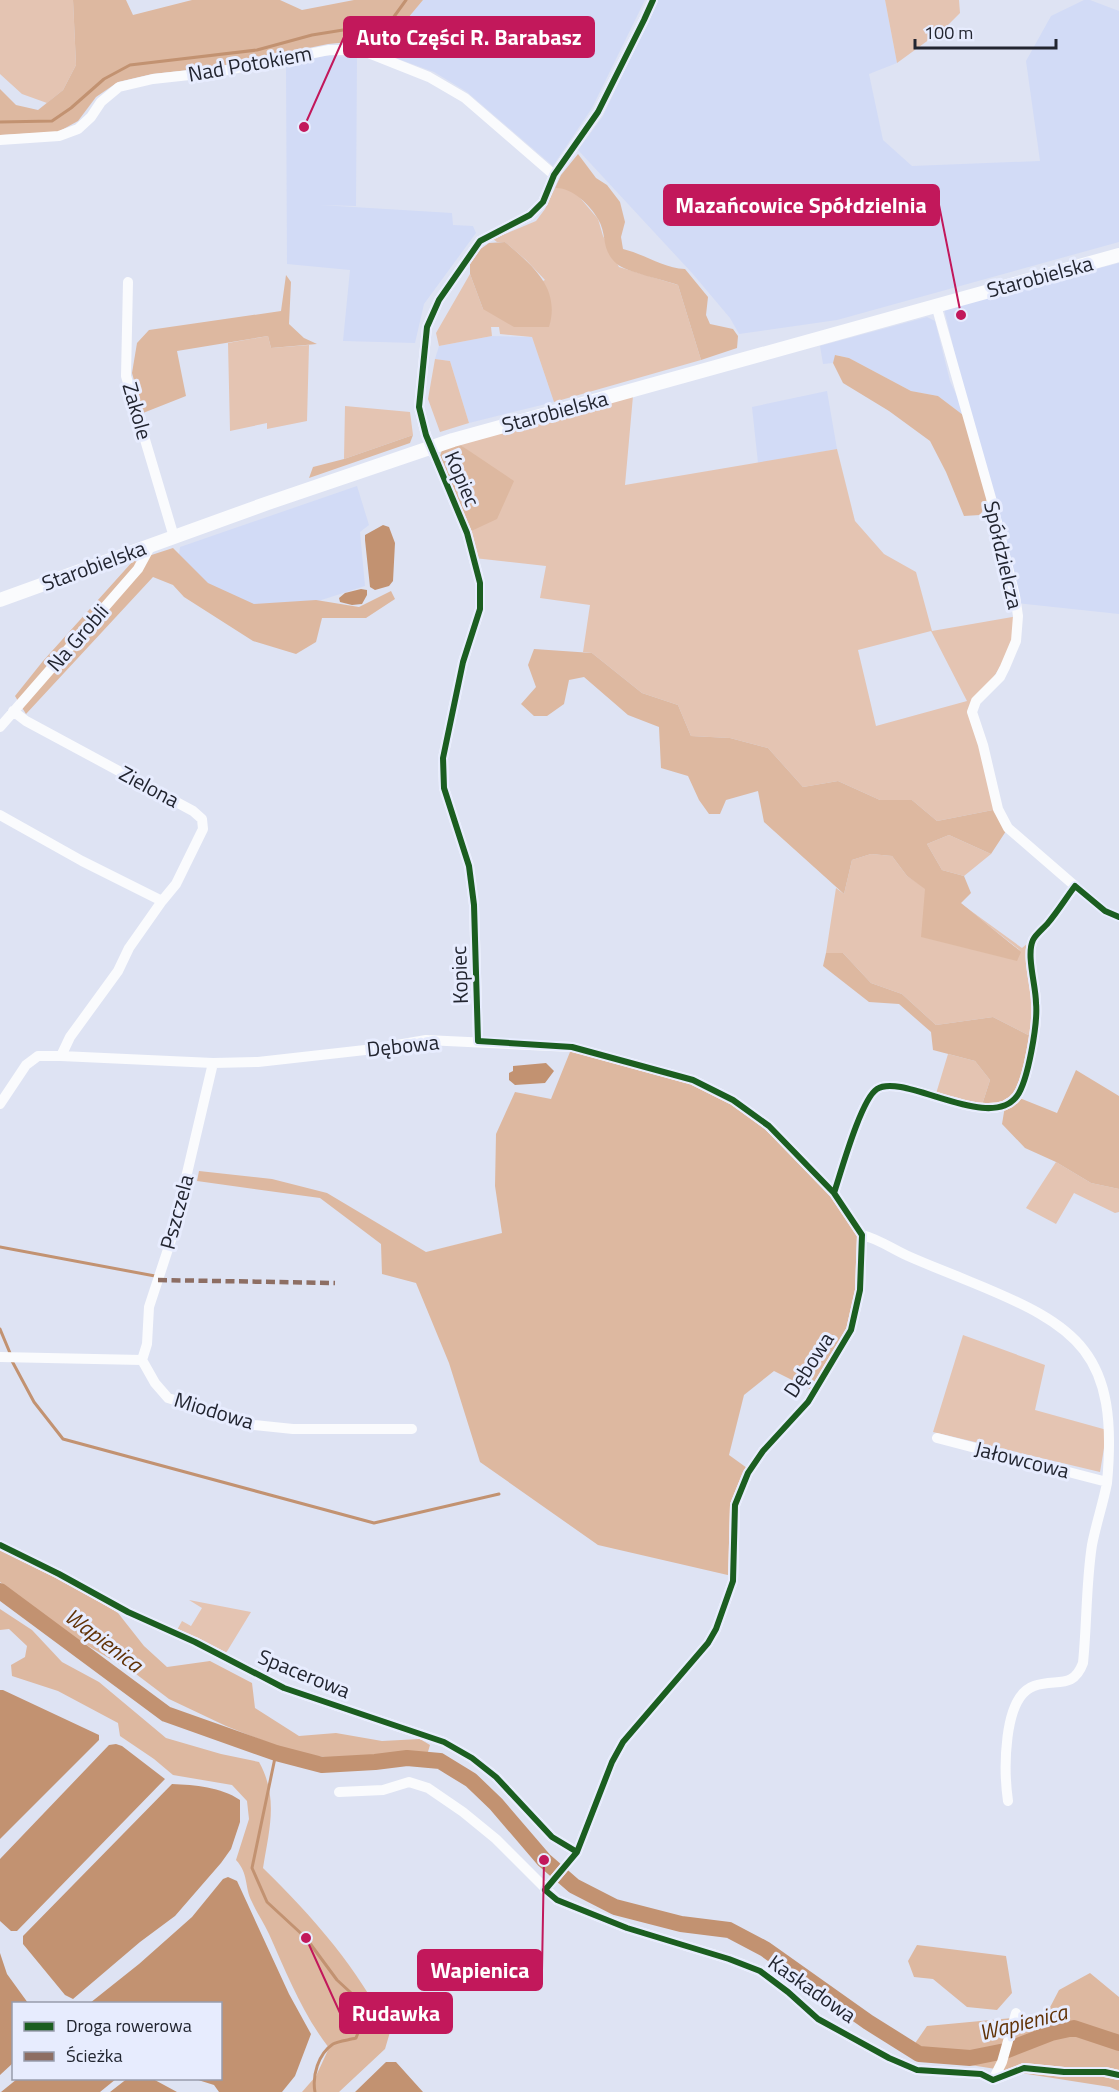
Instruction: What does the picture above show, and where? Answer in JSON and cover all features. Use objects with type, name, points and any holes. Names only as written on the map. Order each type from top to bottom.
[{"type":"street","name":"Kopiec","points":[[478,1041],[472,885],[469,866],[444,788],[443,758],[463,662],[480,609],[480,583],[467,533],[431,447],[419,407],[427,327],[439,300],[480,241],[530,215],[543,202],[554,175],[598,112],[653,0]]},
{"type":"street","name":"Nad Potokiem","points":[[0,140],[59,136],[78,129],[92,117],[101,102],[119,87],[153,79],[217,72],[329,50],[361,50],[429,77],[465,98],[554,175]]},
{"type":"street","name":"Starobielska","points":[[0,600],[431,447],[1119,255]]},
{"type":"street","name":"Zakole","points":[[128,282],[126,376],[174,537]]},
{"type":"street","name":"Spółdzielcza","points":[[834,1193],[865,1104],[877,1089],[891,1085],[957,1104],[988,1109],[1005,1106],[1017,1097],[1035,1038],[1037,1005],[1030,951],[1033,939],[1048,923],[1075,886],[1008,828],[998,809],[983,745],[972,712],[976,701],[1000,677],[1005,667],[1016,641],[1018,616],[1016,596],[991,498],[936,305]]},
{"type":"street","name":"Na Grobli","points":[[0,727],[138,569],[151,545]]},
{"type":"street","name":"Zielona","points":[[13,711],[26,721],[193,811],[202,819],[203,829],[176,884],[129,948],[118,971],[70,1037],[61,1056]]},
{"type":"street","points":[[0,815],[82,861],[162,901]]},
{"type":"street","name":"Dębowa","points":[[61,1056],[213,1063],[258,1062],[351,1052],[426,1040],[572,1047],[693,1080],[733,1100],[769,1126],[834,1193],[862,1234],[861,1290],[851,1330],[808,1402],[763,1451],[748,1473],[735,1505],[733,1581],[716,1629],[708,1642],[623,1742],[612,1762],[577,1852],[549,1886]]},
{"type":"street","points":[[0,1104],[26,1065],[38,1056],[61,1056]]},
{"type":"street","name":"Pszczela","points":[[142,1360],[147,1344],[149,1307],[172,1237],[213,1063]]},
{"type":"street","points":[[862,1234],[1040,1312],[1060,1323],[1093,1354],[1105,1375],[1112,1403],[1113,1433],[1107,1482],[1092,1545],[1083,1663],[1080,1671],[1071,1681],[1032,1686],[1020,1696],[1013,1708],[1005,1778],[1008,1801]]},
{"type":"street","points":[[0,1357],[142,1360]]},
{"type":"street","name":"Miodowa","points":[[142,1360],[155,1383],[168,1398],[254,1425],[292,1428],[412,1429]]},
{"type":"street","name":"Jałowcowa","points":[[937,1438],[1107,1482]]},
{"type":"street","name":"Spacerowa","points":[[0,1545],[128,1612],[195,1642],[284,1688],[444,1742],[472,1758],[496,1777],[552,1837],[577,1852]]},
{"type":"street","name":"Kaskadowa","points":[[339,1792],[384,1790],[409,1782],[428,1788],[496,1839],[549,1886],[557,1900],[627,1928],[729,1959],[760,1971],[818,2019],[889,2058],[917,2070],[981,2074],[993,2080]]},
{"type":"street","points":[[993,2080],[1002,2062],[1016,2013]]},
{"type":"street","points":[[993,2080],[1024,2068],[1064,2072],[1105,2072],[1119,2075]]},
{"type":"shaded area","points":[[0,0],[73,0],[76,65],[63,90],[47,103],[22,94],[0,74]]},
{"type":"shaded area","points":[[73,0],[126,0],[133,15],[192,0],[280,0],[302,10],[354,0],[423,0],[398,30],[363,46],[349,42],[328,44],[216,67],[152,74],[118,82],[96,97],[78,121],[58,132],[0,135],[0,89],[16,105],[38,110],[63,90],[76,65]]},
{"type":"shaded area","points":[[423,0],[645,0],[592,108],[553,166],[467,92],[434,72],[363,46],[398,30]]},
{"type":"shaded area","points":[[658,0],[885,0],[897,63],[869,74],[883,140],[912,166],[1040,161],[1026,61],[1051,16],[1084,0],[1119,11],[1119,242],[837,320],[739,334],[730,318],[692,273],[578,150],[603,116]]},
{"type":"shaded area","points":[[885,0],[959,0],[960,13],[945,28],[897,63]]},
{"type":"shaded area","points":[[324,56],[357,57],[356,206],[320,205],[452,213],[453,225],[473,226],[476,233],[424,304],[415,343],[343,341],[350,270],[287,264],[286,66]]},
{"type":"shaded area","points":[[578,154],[596,178],[607,185],[620,202],[625,222],[621,237],[623,249],[669,266],[685,269],[708,297],[706,315],[710,324],[733,329],[738,336],[737,348],[701,360],[678,285],[628,270],[612,258],[606,248],[601,225],[590,208],[568,190],[555,188],[561,175]]},
{"type":"shaded area","points":[[563,187],[576,193],[598,219],[603,236],[619,267],[678,285],[701,360],[554,402],[532,337],[500,334],[499,327],[491,327],[492,336],[439,346],[436,333],[470,274],[483,309],[545,280],[505,242],[497,242],[493,239],[536,221],[545,209],[555,188]]},
{"type":"shaded area","points":[[505,242],[542,278],[551,300],[552,313],[549,327],[514,327],[483,309],[470,274],[470,263],[479,250],[489,243]]},
{"type":"shaded area","points":[[1119,263],[1119,614],[1016,603],[944,309]]},
{"type":"shaded area","points":[[286,275],[291,282],[289,324],[304,338],[317,344],[271,348],[268,336],[177,351],[186,396],[143,413],[132,373],[137,343],[149,330],[281,311]]},
{"type":"shaded area","points":[[927,317],[935,321],[950,381],[967,418],[938,396],[911,391],[849,358],[836,355],[833,363],[823,364],[820,346]]},
{"type":"shaded area","points":[[268,336],[271,348],[309,345],[307,421],[267,429],[267,423],[230,431],[228,343]]},
{"type":"shaded area","points":[[492,336],[532,337],[554,402],[469,423],[450,361],[435,359],[439,346]]},
{"type":"shaded area","points":[[835,355],[849,358],[911,391],[938,396],[967,418],[991,498],[980,515],[964,516],[930,441],[889,411],[843,383],[833,363]]},
{"type":"shaded area","points":[[435,359],[450,361],[469,423],[440,432],[428,399]]},
{"type":"shaded area","points":[[827,391],[837,449],[758,463],[752,407]]},
{"type":"shaded area","points":[[633,396],[625,485],[837,449],[855,521],[884,554],[916,572],[932,631],[1018,616],[1016,641],[972,712],[998,809],[937,821],[912,800],[880,800],[838,781],[803,787],[768,748],[730,738],[691,736],[678,705],[642,693],[592,653],[583,652],[590,605],[540,598],[546,566],[474,558],[467,533],[479,459],[459,444]],"holes":[[[931,631],[967,701],[876,726],[858,650]]]},
{"type":"shaded area","points":[[345,406],[410,412],[413,435],[344,459]]},
{"type":"shaded area","points":[[413,435],[410,443],[309,478],[313,467],[344,459]]},
{"type":"shaded area","points":[[459,444],[514,481],[497,519],[467,533],[440,456],[442,450]]},
{"type":"shaded area","points":[[357,486],[369,525],[360,532],[365,586],[309,604],[257,607],[203,583],[178,560],[180,547]]},
{"type":"shaded area","points":[[383,525],[389,527],[395,543],[393,581],[389,586],[375,590],[370,587],[365,535]]},
{"type":"shaded area","points":[[173,548],[208,583],[254,604],[316,600],[359,607],[391,591],[395,599],[366,618],[322,618],[316,642],[296,654],[253,641],[184,597],[173,585],[153,577],[26,714],[15,696],[43,661],[133,561]]},
{"type":"shaded area","points":[[361,589],[367,590],[362,604],[352,605],[340,602],[339,598],[345,593]]},
{"type":"shaded area","points":[[534,649],[592,653],[642,693],[678,705],[691,736],[730,738],[768,748],[803,787],[838,781],[880,800],[912,800],[937,821],[998,809],[1008,828],[991,854],[949,835],[927,844],[942,870],[964,876],[971,893],[961,903],[1021,952],[1017,961],[921,937],[925,889],[907,876],[892,856],[871,854],[852,860],[844,894],[764,822],[758,791],[726,800],[720,814],[709,814],[699,800],[688,776],[661,768],[659,727],[628,715],[584,677],[569,680],[564,704],[547,716],[534,716],[521,704],[536,687],[528,665]]},
{"type":"shaded area","points":[[949,835],[991,854],[964,876],[942,870],[927,844]]},
{"type":"shaded area","points":[[871,854],[892,856],[907,876],[1021,951],[960,903],[1022,948],[1033,939],[1034,1038],[993,1017],[936,1025],[902,994],[871,983],[843,953],[826,953],[836,888],[844,894],[852,860]]},
{"type":"shaded area","points":[[826,953],[843,953],[871,983],[902,994],[936,1025],[993,1017],[1034,1038],[1017,1097],[1057,1113],[1076,1070],[1119,1096],[1119,1189],[1091,1183],[1056,1162],[1025,1148],[1002,1124],[1005,1106],[981,1108],[990,1080],[975,1061],[933,1050],[931,1032],[899,1004],[869,1002],[823,966]]},
{"type":"shaded area","points":[[572,1047],[693,1080],[733,1100],[834,1193],[862,1235],[858,1290],[848,1329],[812,1390],[774,1371],[744,1395],[729,1455],[747,1468],[732,1505],[732,1576],[598,1545],[480,1462],[449,1363],[416,1283],[382,1274],[381,1244],[320,1198],[197,1181],[199,1171],[272,1179],[327,1193],[426,1252],[502,1233],[495,1186],[496,1134],[515,1092],[551,1099]]},
{"type":"shaded area","points":[[948,1054],[975,1061],[990,1080],[981,1108],[935,1097]]},
{"type":"shaded area","points":[[546,1063],[554,1071],[545,1083],[515,1085],[509,1080],[509,1073],[513,1071],[513,1066]]},
{"type":"shaded area","points":[[1056,1162],[1091,1183],[1119,1189],[1119,1212],[1115,1213],[1074,1193],[1056,1224],[1026,1208]]},
{"type":"shaded area","points":[[963,1335],[1045,1365],[1035,1410],[1107,1430],[1100,1472],[933,1432]]},
{"type":"shaded area","points":[[0,1548],[59,1577],[118,1613],[144,1646],[167,1667],[210,1661],[252,1683],[255,1708],[299,1736],[336,1733],[382,1741],[420,1739],[430,1745],[427,1755],[409,1753],[339,1759],[294,1753],[226,1726],[169,1699],[136,1674],[78,1640],[0,1582]]},
{"type":"shaded area","points":[[189,1600],[251,1612],[226,1653],[177,1630],[182,1621],[191,1626],[202,1608]]},
{"type":"shaded area","points":[[0,1609],[32,1630],[62,1662],[99,1682],[166,1738],[259,1762],[269,1788],[271,1801],[270,1827],[263,1868],[334,1945],[364,1986],[390,2032],[385,2049],[339,2092],[302,2092],[316,2076],[329,2048],[319,2035],[296,1993],[252,1902],[245,1875],[236,1860],[249,1819],[247,1801],[232,1785],[173,1775],[120,1736],[118,1723],[58,1691],[12,1676],[11,1665],[25,1657],[27,1646],[9,1629],[0,1630]]},
{"type":"shaded area","points":[[0,1690],[99,1735],[99,1740],[0,1839]]},
{"type":"shaded area","points":[[109,1745],[122,1746],[165,1779],[17,1931],[11,1931],[0,1921],[0,1859]]},
{"type":"shaded area","points":[[172,1784],[216,1789],[240,1800],[240,1822],[231,1849],[175,1916],[140,1942],[73,1999],[65,1995],[23,1944],[23,1936]]},
{"type":"shaded area","points":[[228,1877],[237,1881],[289,1994],[311,2034],[295,2076],[282,2092],[219,2092],[214,2085],[198,2080],[222,2080],[222,2002],[91,2002],[192,1917],[223,1879]]},
{"type":"shaded area","points":[[917,1945],[1006,1956],[1012,1993],[997,2010],[967,2007],[933,1979],[914,1977],[908,1961]]},
{"type":"shaded area","points":[[0,1953],[7,1974],[27,2002],[12,2002],[12,2064],[0,2075]]},
{"type":"shaded area","points":[[1090,1973],[1119,1997],[1119,2091],[1110,2087],[907,2055],[927,2026],[1046,2015],[1059,1990]]},
{"type":"shaded area","points":[[386,2062],[396,2062],[423,2092],[355,2092]]},
{"type":"shaded area","points":[[16,2080],[115,2080],[100,2092],[1,2092]]},
{"type":"shaded area","points":[[125,2080],[155,2080],[177,2092],[110,2092]]},
{"type":"waterway","points":[[0,122],[52,121],[71,108],[104,79],[130,65],[257,50],[312,35],[368,26],[393,18],[406,0]]},
{"type":"waterway","points":[[0,1247],[155,1276]]},
{"type":"waterway","points":[[0,1329],[10,1353]]},
{"type":"waterway","points":[[12,1361],[34,1402],[63,1439],[374,1523],[499,1494]]},
{"type":"waterway","name":"Wapienica","points":[[0,1591],[166,1714],[276,1753],[322,1765],[407,1758],[440,1761],[471,1780],[496,1804],[544,1860],[574,1886],[615,1907],[681,1924],[729,1930],[765,1949],[868,2022],[919,2054],[970,2058],[1005,2051],[1051,2033],[1074,2028],[1119,2043]]},
{"type":"waterway","points":[[276,1753],[252,1868],[267,1902],[306,1938],[337,1980],[362,2003],[363,2020],[356,2038],[335,2043],[323,2053],[315,2072],[315,2092]]},
{"type":"marked path","points":[[158,1280],[335,1283]]},
{"type":"cycle path","points":[[653,0],[598,112],[554,175],[543,202],[530,215],[480,241],[439,300],[427,327],[419,407],[426,435],[467,533],[480,583],[480,609],[463,662],[443,758],[444,788],[469,866],[474,905],[478,1041],[572,1047],[693,1080],[733,1100],[769,1126],[834,1193],[862,1235],[860,1290],[851,1330],[808,1402],[763,1451],[748,1473],[735,1505],[733,1581],[716,1629],[708,1643],[623,1742],[612,1762],[577,1852],[545,1890],[557,1900],[627,1928],[729,1959],[760,1971],[818,2019],[889,2058],[917,2070],[981,2074],[993,2080],[1024,2068],[1064,2072],[1105,2072],[1119,2075]]},
{"type":"cycle path","points":[[834,1193],[858,1121],[871,1095],[877,1089],[889,1086],[906,1088],[968,1106],[987,1108],[1004,1106],[1017,1096],[1025,1078],[1035,1024],[1036,996],[1031,954],[1033,940],[1075,886],[1105,911],[1119,917]]},
{"type":"cycle path","points":[[0,1545],[128,1612],[195,1642],[284,1688],[444,1742],[472,1758],[496,1777],[552,1837],[577,1852]]},
{"type":"place","name":"Auto Części R. Barabasz","points":[[304,127]]},
{"type":"place","name":"Mazańcowice Spółdzielnia","points":[[961,315]]},
{"type":"place","name":"Wapienica","points":[[544,1860]]},
{"type":"place","name":"Rudawka","points":[[306,1938]]}]
